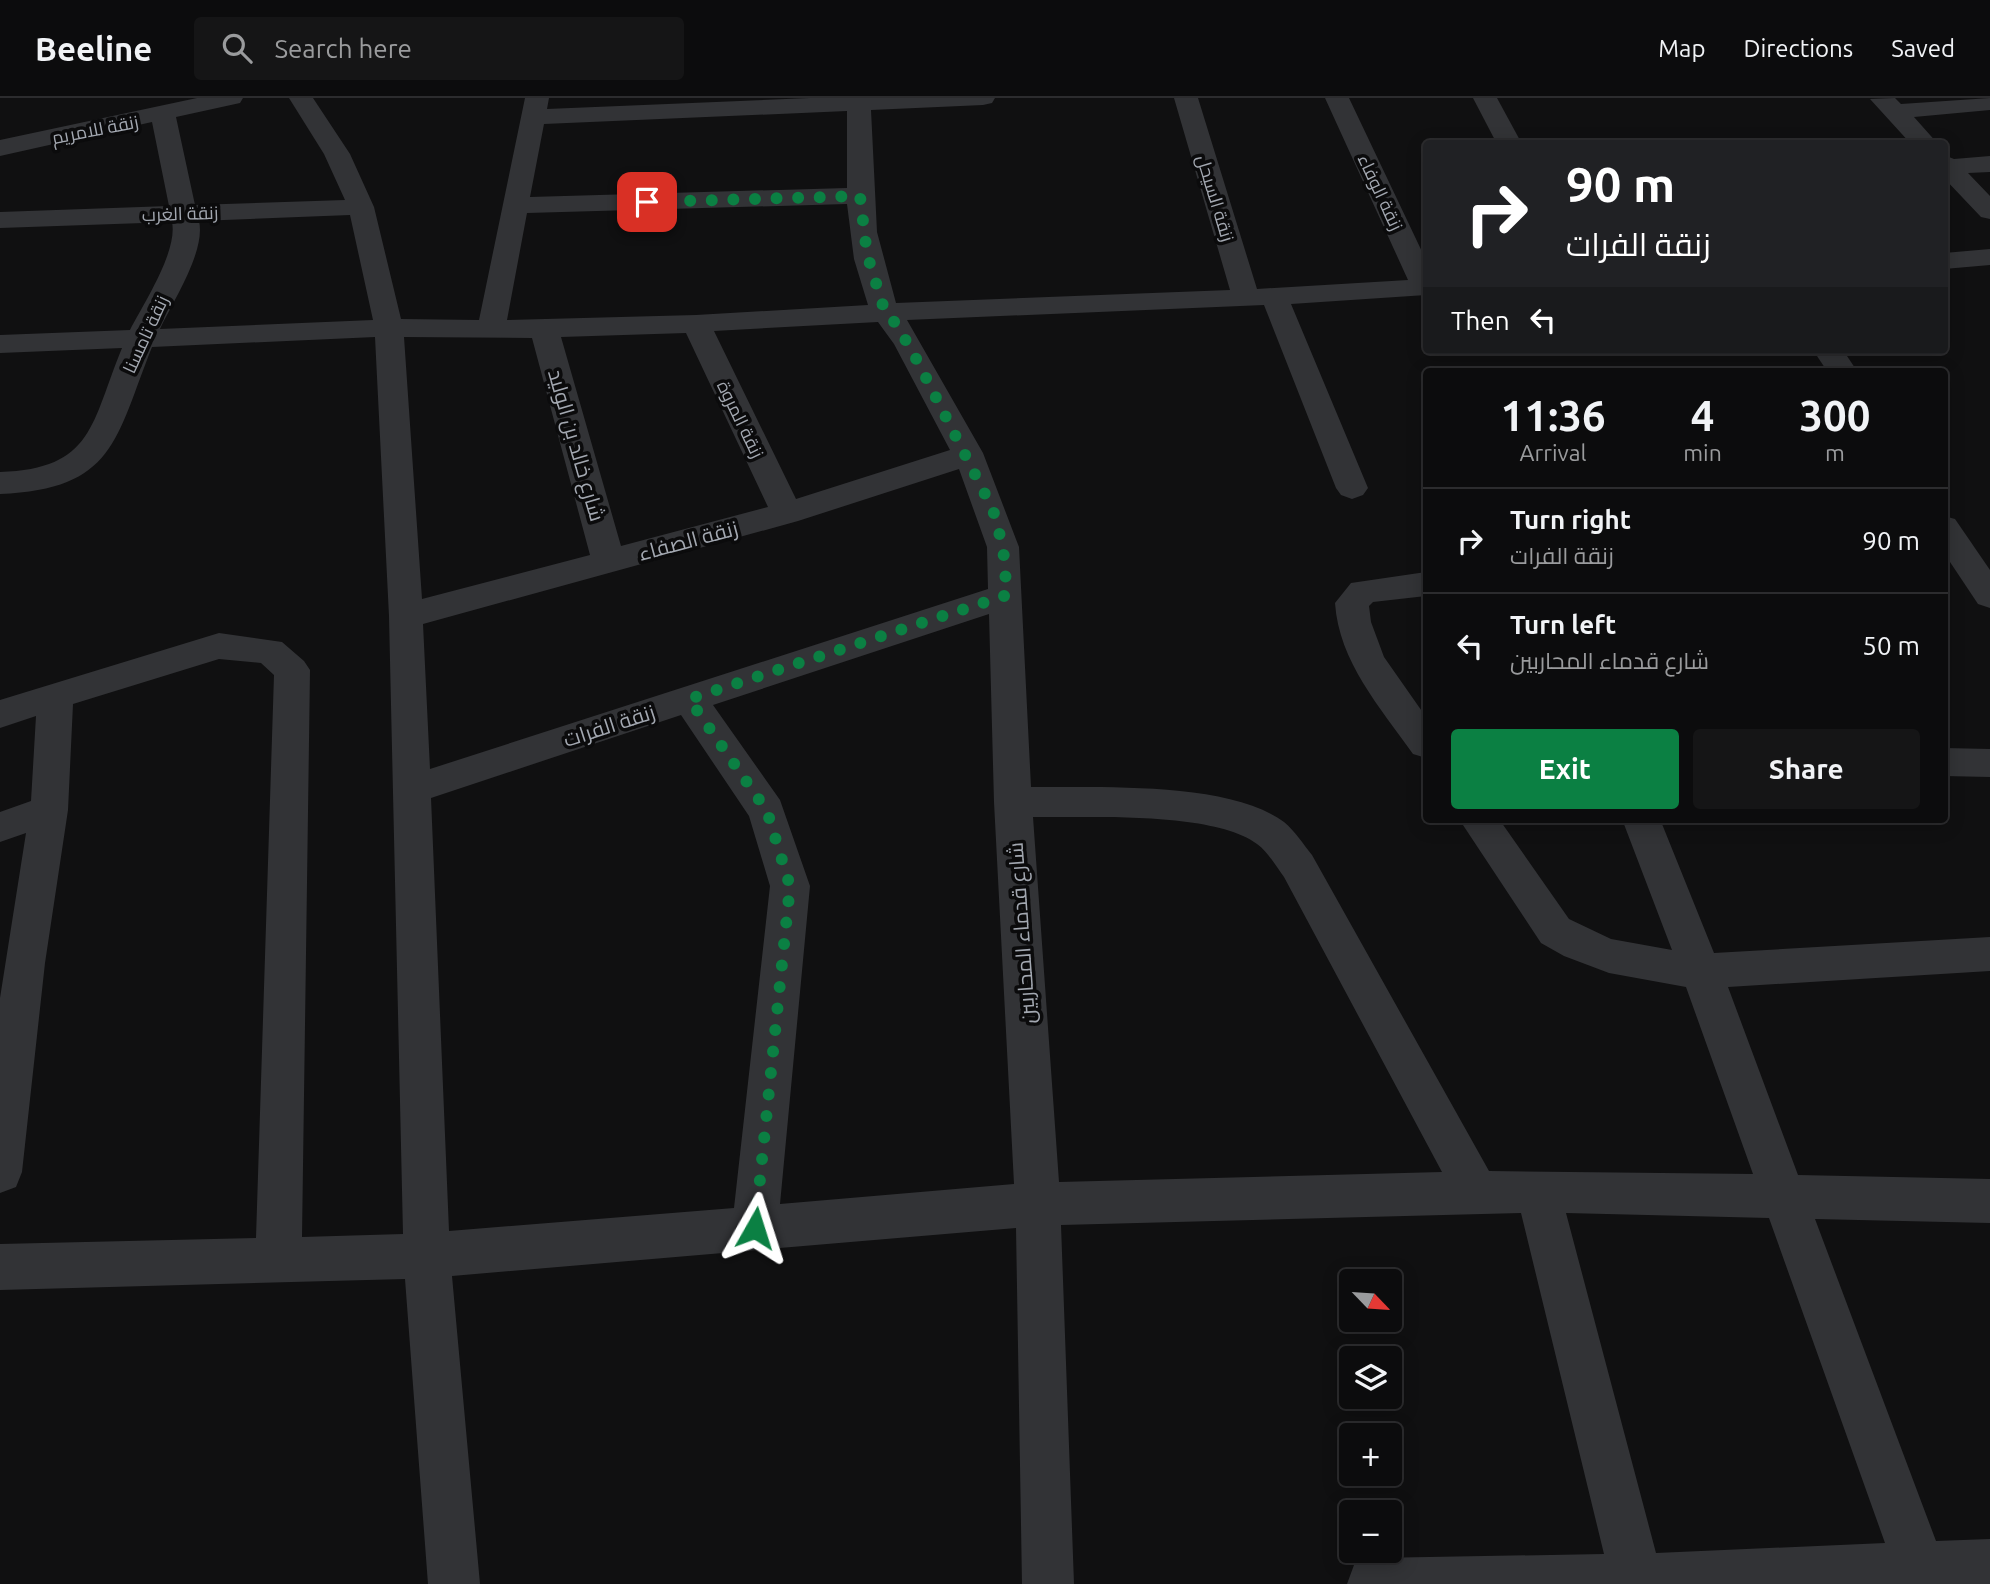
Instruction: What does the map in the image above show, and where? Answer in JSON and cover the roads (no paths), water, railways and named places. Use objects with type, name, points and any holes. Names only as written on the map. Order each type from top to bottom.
[{"type":"street","name":"زنقة للامريم","points":[[0,148],[94,118],[163,115],[231,98]]},
{"type":"street","points":[[301,98],[337,154],[361,207],[388,328],[406,616],[427,1256],[454,1584]]},
{"type":"street","points":[[491,329],[535,108],[983,98]]},
{"type":"street","name":"زنقة السيحل","points":[[1186,98],[1260,297],[1352,488]]},
{"type":"street","name":"زنقة الوفاء","points":[[1337,98],[1423,281]]},
{"type":"street","points":[[1485,98],[1508,140]]},
{"type":"street","name":"شارع قدماء المحاربين","points":[[859,100],[860,196],[867,254],[885,312],[897,325],[968,455],[993,510],[1003,547],[1007,595],[1013,802],[1038,1204],[1048,1584]]},
{"type":"street","points":[[1887,105],[1990,103]]},
{"type":"street","points":[[1887,105],[1923,140]]},
{"type":"street","name":"زنقة تامسنا","points":[[0,483],[52,478],[88,458],[97,447],[140,339],[176,267],[188,232],[186,212],[163,115]]},
{"type":"street","points":[[1948,165],[1990,163]]},
{"type":"street","points":[[1948,166],[1990,211]]},
{"type":"street","points":[[514,205],[860,196]]},
{"type":"street","name":"زنقة الغرب","points":[[0,220],[361,207]]},
{"type":"street","points":[[1948,261],[1990,257]]},
{"type":"street","points":[[0,344],[388,328],[544,329],[696,324],[885,312],[1260,297],[1423,287]]},
{"type":"street","name":"زنقة المروة","points":[[696,324],[787,513]]},
{"type":"street","name":"شارع خالد بن الوليد","points":[[544,329],[609,562]]},
{"type":"street","name":"زنقة الصفاء","points":[[406,616],[787,513],[968,455]]},
{"type":"street","points":[[1948,534],[1968,568],[1990,596]]},
{"type":"street","points":[[1423,584],[1363,591],[1352,603],[1352,619],[1357,639],[1423,740]]},
{"type":"street","name":"زنقة الفرات","points":[[410,790],[1007,595]]},
{"type":"street","points":[[0,714],[219,646],[270,651],[292,670],[278,1262]]},
{"type":"street","points":[[0,1172],[12,967],[49,810],[55,696]]},
{"type":"street","points":[[689,699],[767,811],[790,886],[755,1228]]},
{"type":"street","points":[[1948,762],[1990,763]]},
{"type":"street","points":[[1013,802],[1195,808],[1234,814],[1269,832],[1298,866],[1476,1193]]},
{"type":"street","points":[[0,827],[49,810]]},
{"type":"street","points":[[1481,823],[1555,931],[1578,944],[1609,956],[1651,965],[1701,971],[1990,954]]},
{"type":"street","points":[[1644,823],[1701,971],[1781,1195],[1920,1567]]},
{"type":"street","points":[[0,1267],[278,1262],[427,1256],[1038,1204],[1538,1191],[1990,1201]]},
{"type":"street","points":[[1538,1191],[1638,1582]]},
{"type":"street","points":[[1373,1584],[1638,1582],[1990,1565]]}]
